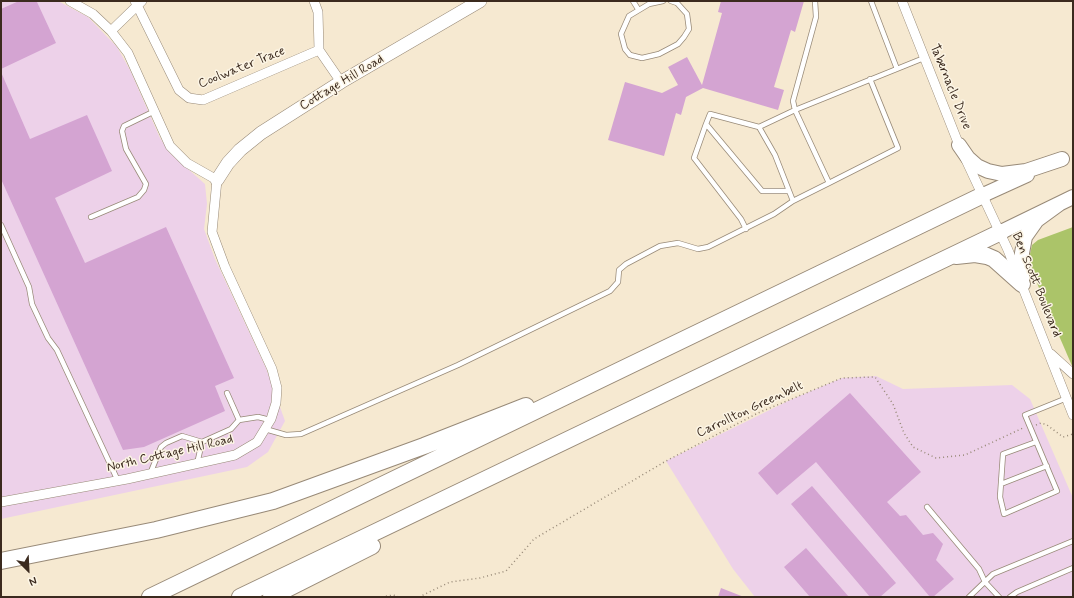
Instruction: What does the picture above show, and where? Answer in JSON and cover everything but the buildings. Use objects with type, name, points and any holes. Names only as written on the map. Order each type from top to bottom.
[{"type":"highway","points":[[150,597],[598,382],[980,188]]},
{"type":"highway","points":[[240,597],[946,257],[1001,232]]},
{"type":"highway","points":[[946,257],[975,254],[987,256],[994,260],[1022,284]]},
{"type":"highway","points":[[1,561],[156,530],[273,501],[410,452],[511,412],[598,382]]},
{"type":"highway","points":[[271,597],[398,532],[445,499]]},
{"type":"main road","points":[[959,145],[968,158],[977,166],[988,171],[1002,174],[1026,171],[1067,156]]},
{"type":"main road","points":[[980,188],[1002,187],[1067,156]]},
{"type":"main road","points":[[1001,232],[1073,197]]},
{"type":"main road","points":[[1022,284],[1022,253],[1025,237],[1037,220],[1059,204]]},
{"type":"street","points":[[70,1],[93,14],[111,31],[128,53],[170,146],[187,163],[217,180]]},
{"type":"street","points":[[314,1],[318,12],[319,50],[341,82]]},
{"type":"street","name":"Cottage Hill Road","points":[[217,180],[228,162],[251,140],[341,82],[480,1]]},
{"type":"street","name":"Tabernacle Drive","points":[[902,1],[959,145],[1001,232]]},
{"type":"street","points":[[111,31],[138,2]]},
{"type":"street","name":"Coolwater Trace","points":[[138,2],[179,90],[189,98],[203,100],[319,50]]},
{"type":"street","name":"North Cottage Hill Road","points":[[1,502],[118,481],[197,464],[235,455],[257,442],[270,420],[276,403],[277,388],[272,369],[225,267],[212,232],[217,180]]},
{"type":"street","name":"Ben Scott Boulevard","points":[[1001,232],[1048,352],[1070,397],[1073,415]]},
{"type":"street","points":[[1048,352],[1073,374]]},
{"type":"lane","points":[[633,1],[638,10]]},
{"type":"lane","points":[[663,1],[648,2],[629,16],[621,34],[625,49],[630,55],[642,58],[659,54],[678,44],[684,37],[688,28],[687,14],[677,3],[671,1]]},
{"type":"lane","points":[[815,1],[816,17],[793,101],[795,110],[829,183]]},
{"type":"lane","points":[[871,1],[897,69]]},
{"type":"lane","points":[[746,229],[741,219],[694,158],[710,114],[759,127],[795,110],[924,58]]},
{"type":"lane","points":[[265,430],[286,435],[301,434],[458,365],[610,291],[618,282],[619,270],[626,264],[660,246],[678,243],[698,250],[708,247],[746,229],[774,214],[793,201],[898,148],[870,79]]},
{"type":"lane","points":[[91,217],[138,197],[144,190],[146,184],[126,149],[122,131],[124,126],[155,111]]},
{"type":"lane","points":[[706,124],[762,191],[789,191]]},
{"type":"lane","points":[[759,127],[775,155],[793,201]]},
{"type":"lane","points":[[1,225],[29,287],[32,304],[48,338],[57,350],[118,481]]},
{"type":"lane","points":[[227,393],[239,420]]},
{"type":"lane","points":[[1036,442],[1003,454],[1000,497],[1004,514],[1057,491],[1025,415],[1070,397]]},
{"type":"lane","points":[[150,474],[161,447],[166,443],[182,436],[202,442],[231,429],[239,420],[258,417],[270,420]]},
{"type":"lane","points":[[197,464],[202,442]]},
{"type":"lane","points":[[1001,484],[1047,466]]},
{"type":"lane","points":[[927,507],[979,568],[985,582],[999,597]]},
{"type":"lane","points":[[968,597],[993,574],[1073,541]]},
{"type":"lane","points":[[1010,597],[1017,592],[1073,568]]},
{"type":"path","name":"Carrollton Greenbelt","points":[[419,597],[450,582],[480,578],[506,571],[534,539],[666,461],[758,413],[842,378],[875,377],[893,404],[904,433],[913,447],[936,458],[965,455],[1030,426],[1042,423],[1063,437],[1073,434]]},
{"type":"path","points":[[382,597],[399,597]]},
{"type":"shaded area","points":[[1,1],[58,1],[88,17],[117,47],[130,70],[160,138],[171,154],[205,184],[207,204],[204,229],[215,259],[266,368],[285,421],[268,452],[247,467],[1,519]]},
{"type":"shaded area","points":[[876,376],[903,389],[1012,385],[1030,399],[1073,498],[1073,597],[755,597],[733,569],[666,461],[790,400],[842,378]]},
{"type":"green space","points":[[1073,227],[1073,368],[1032,270],[1030,254],[1032,245],[1038,240]]}]
